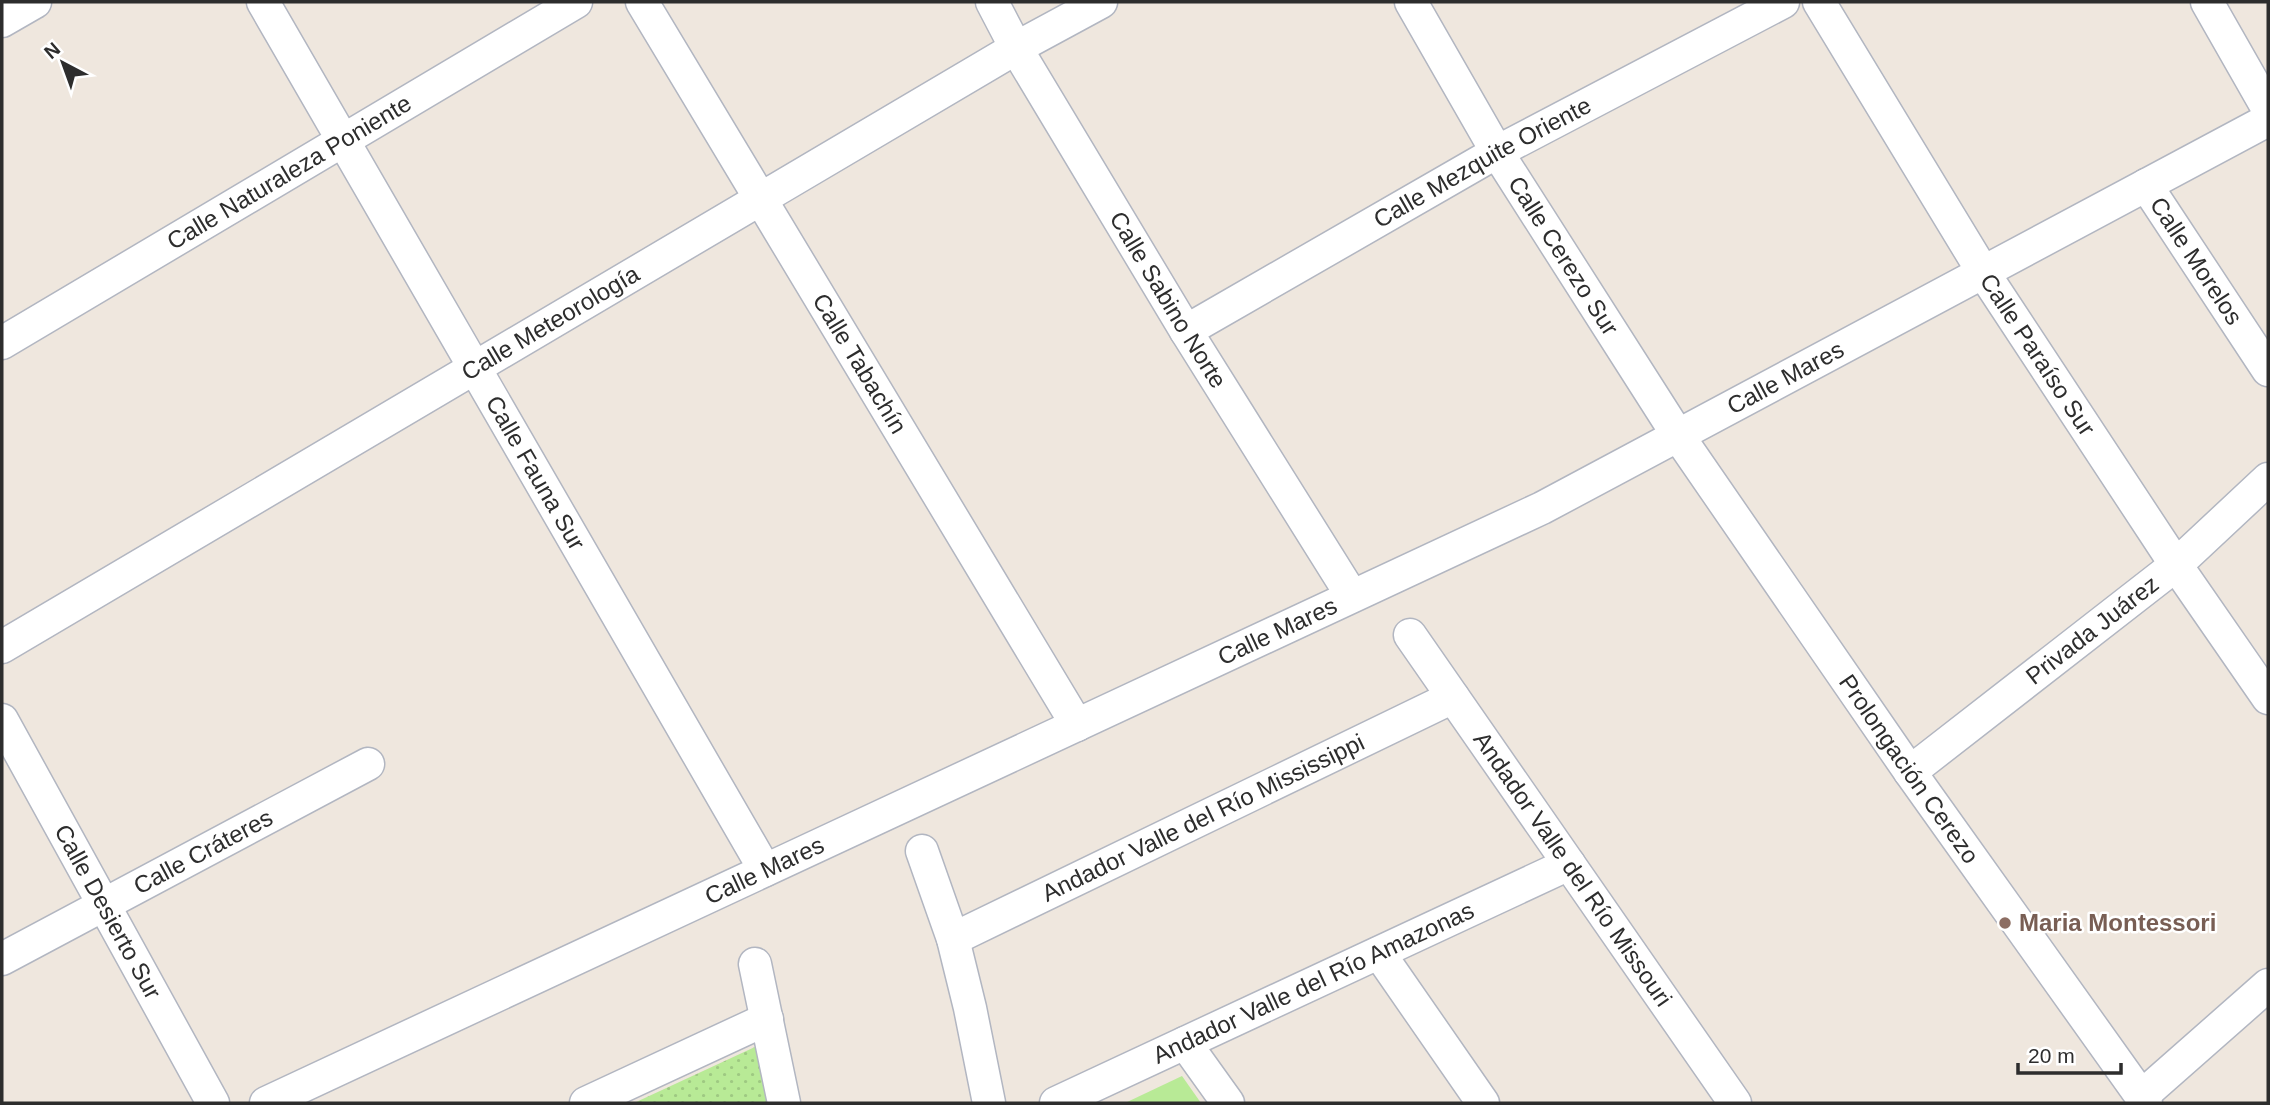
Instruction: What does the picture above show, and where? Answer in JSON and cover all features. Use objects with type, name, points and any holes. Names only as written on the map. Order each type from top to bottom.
[{"type":"street","points":[[2,21],[35,2]]},
{"type":"street","name":"Calle Fauna Sur","points":[[263,2],[765,870]]},
{"type":"street","name":"Calle Naturaleza Poniente","points":[[2,343],[576,2]]},
{"type":"street","name":"Calle Tabachín","points":[[642,2],[1077,725]]},
{"type":"street","name":"Calle Sabino Norte","points":[[992,2],[1016,48],[1186,331],[1352,596]]},
{"type":"street","name":"Calle Meteorología","points":[[2,647],[1016,48],[1101,2]]},
{"type":"street","name":"Calle Cerezo Sur","points":[[1411,2],[1497,152],[1677,434]]},
{"type":"street","name":"Calle Mezquite Oriente","points":[[1186,331],[1497,152],[1783,2]]},
{"type":"street","name":"Calle Paraíso Sur","points":[[1819,2],[1983,272],[2176,565],[2268,698]]},
{"type":"street","points":[[2207,2],[2268,108]]},
{"type":"street","name":"Calle Mares","points":[[267,1103],[1542,508],[2268,120]]},
{"type":"street","name":"Calle Morelos","points":[[2146,186],[2268,370]]},
{"type":"street","name":"Prolongación Cerezo","points":[[1677,434],[1910,772],[2144,1100]]},
{"type":"street","name":"Privada Juárez","points":[[1910,772],[2176,565],[2268,479]]},
{"type":"street","name":"Andador Valle del Río Missouri","points":[[1410,635],[1735,1103]]},
{"type":"street","name":"Andador Valle del Río Mississippi","points":[[953,939],[1453,697]]},
{"type":"street","name":"Calle Desierto Sur","points":[[2,720],[213,1103]]},
{"type":"street","name":"Calle Cráteres","points":[[2,959],[368,764]]},
{"type":"street","points":[[922,850],[953,939],[989,1103]]},
{"type":"street","name":"Andador Valle del Río Amazonas","points":[[1056,1103],[1569,864]]},
{"type":"street","points":[[1379,953],[1483,1103]]},
{"type":"street","points":[[755,964],[784,1103]]},
{"type":"street","points":[[2144,1100],[2268,985]]},
{"type":"street","points":[[586,1103],[767,1019]]},
{"type":"street","points":[[1185,1043],[1228,1103]]},
{"type":"green space","points":[[757,1046],[773,1103],[634,1103]]},
{"type":"green space","points":[[1182,1076],[1201,1103],[1125,1103]]},
{"type":"place","name":"Maria Montessori","points":[[2005,923]]}]
